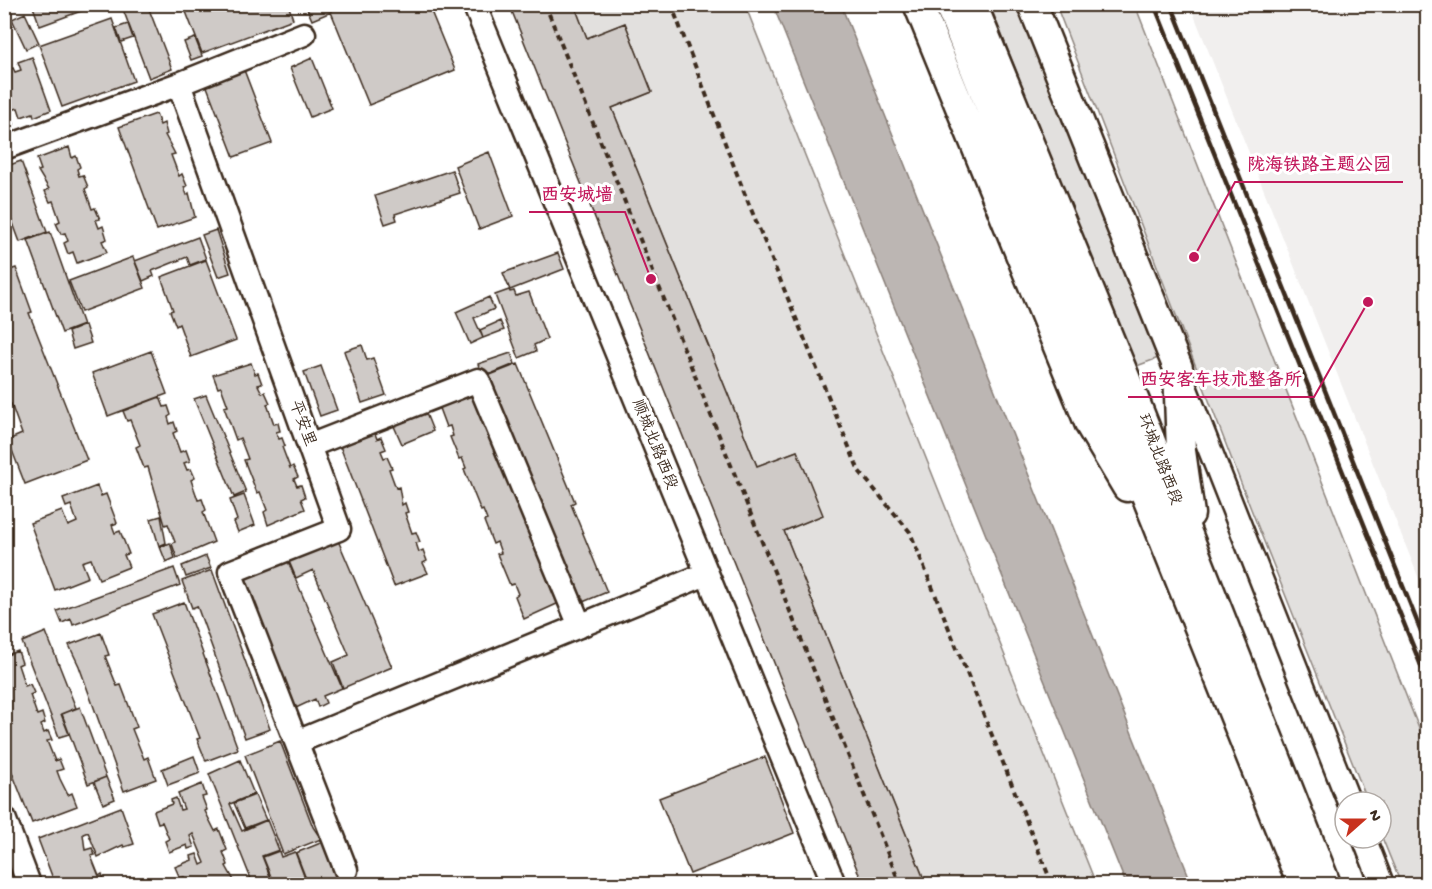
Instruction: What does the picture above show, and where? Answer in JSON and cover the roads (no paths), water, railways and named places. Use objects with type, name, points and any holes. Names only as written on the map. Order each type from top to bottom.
[{"type":"main road","points":[[918,4],[1090,424],[1185,564]]},
{"type":"main road","name":"环城北路西段","points":[[949,4],[1185,564],[1326,885]]},
{"type":"main road","name":"环城北路西段","points":[[972,4],[1138,409],[1185,564],[1302,885]]},
{"type":"main road","points":[[1032,4],[1178,368],[1185,564]]},
{"type":"street","name":"顺城北路西段","points":[[474,4],[834,885]]},
{"type":"street","points":[[4,148],[179,84],[304,34]]},
{"type":"street","name":"平安里","points":[[179,84],[339,529],[230,572],[346,870]]},
{"type":"street","points":[[1178,368],[1344,790]]},
{"type":"street","points":[[309,446],[478,380],[580,626]]},
{"type":"street","points":[[297,742],[706,574]]},
{"type":"street","points":[[4,818],[29,885]]},
{"type":"street","points":[[1369,850],[1382,885]]},
{"type":"railway","points":[[1154,4],[1428,683]]},
{"type":"railway","points":[[1171,4],[1428,649]]},
{"type":"place","name":"陇海铁路主题公园","points":[[1194,257]]},
{"type":"place","name":"西安城墙","points":[[651,279]]},
{"type":"place","name":"西安客车技术整备所","points":[[1368,302]]}]
